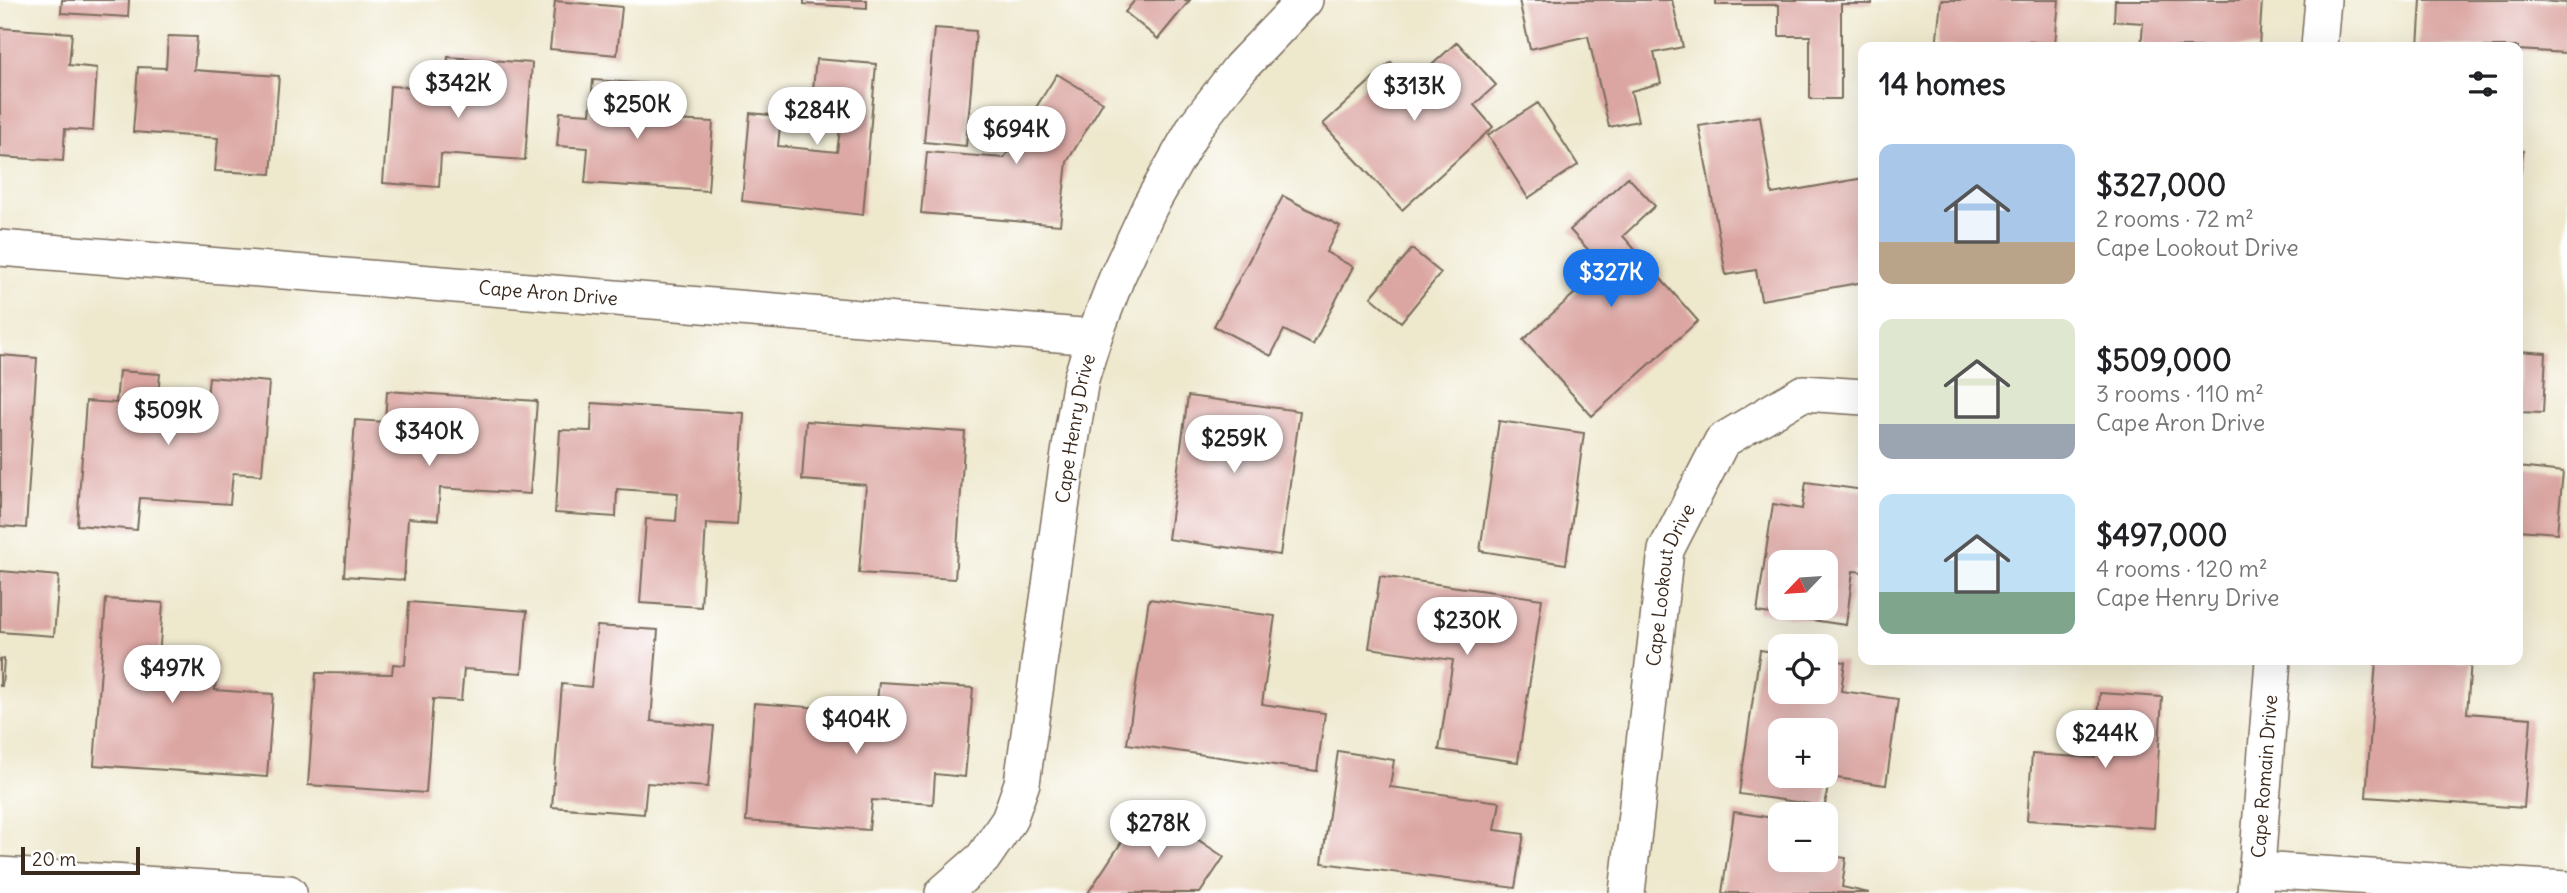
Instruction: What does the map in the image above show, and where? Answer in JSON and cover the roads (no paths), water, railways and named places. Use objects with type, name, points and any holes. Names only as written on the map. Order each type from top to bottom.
[{"type":"street","name":"Cape Henry Drive","points":[[943,893],[983,858],[1009,820],[1022,783],[1081,379],[1116,277],[1150,206],[1196,125],[1240,68],[1305,0]]},
{"type":"street","points":[[2319,42],[2323,0]]},
{"type":"street","name":"Cape Aron Drive","points":[[0,248],[1094,337]]},
{"type":"street","name":"Cape Lookout Drive","points":[[1627,893],[1667,550],[1722,441],[1803,393],[1858,397]]},
{"type":"street","name":"Cape Romain Drive","points":[[2256,881],[2273,665]]},
{"type":"street","points":[[0,875],[289,893]]},
{"type":"street","points":[[2256,881],[2567,890]]}]
